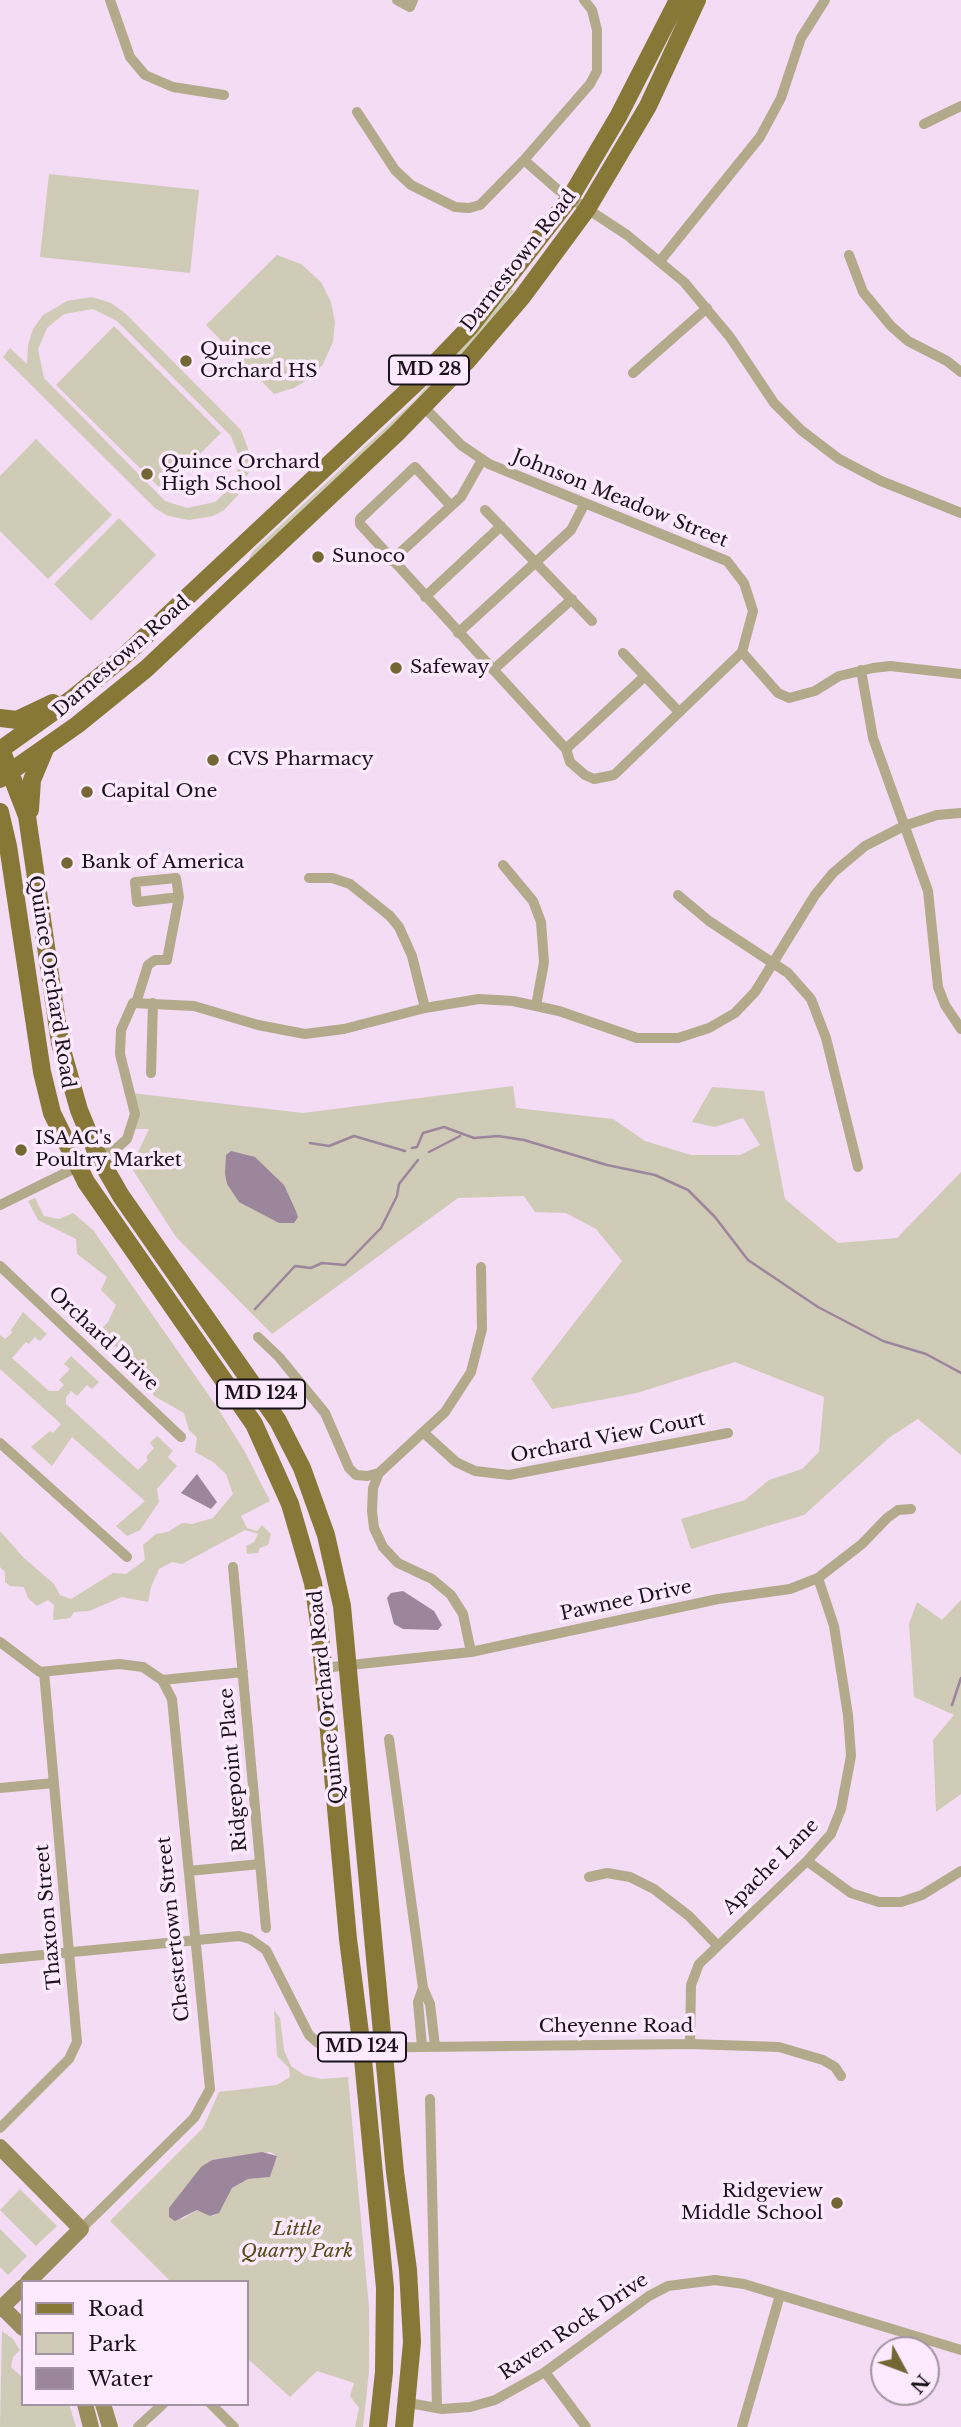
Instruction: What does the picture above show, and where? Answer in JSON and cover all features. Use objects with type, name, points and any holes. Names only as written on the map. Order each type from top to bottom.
[{"type":"main road","name":"Darnestown Road","points":[[0,749],[73,698],[162,621],[440,359],[492,302],[570,198],[624,106],[678,0]]},
{"type":"main road","name":"Darnestown Road","points":[[5,776],[45,749],[146,669],[424,407],[502,322],[587,209],[648,106],[697,0]]},
{"type":"main road","points":[[0,718],[17,720],[50,704],[73,698]]},
{"type":"main road","name":"Quince Orchard Road","points":[[0,749],[5,776],[27,816],[65,1066],[98,1156],[121,1196],[268,1404],[297,1458],[326,1535],[342,1606],[383,2048],[411,2307],[409,2403],[404,2427]]},
{"type":"main road","points":[[27,816],[32,807],[32,780],[45,749]]},
{"type":"main road","name":"Quince Orchard Road","points":[[0,812],[8,846],[50,1106],[76,1167],[237,1398],[268,1450],[299,1529],[313,1583],[385,2288],[384,2372],[378,2427]]},
{"type":"main road","points":[[24,958],[34,963],[52,985]]},
{"type":"street","points":[[110,0],[130,57],[145,75],[173,87],[224,95]]},
{"type":"street","points":[[397,0],[410,7],[413,0]]},
{"type":"street","points":[[357,112],[395,170],[411,185],[455,207],[469,208],[480,205],[590,85],[597,71],[597,30],[593,10],[584,0]]},
{"type":"street","points":[[660,261],[760,137],[781,98],[801,38],[825,0]]},
{"type":"street","points":[[924,124],[961,106]]},
{"type":"street","points":[[524,160],[570,198],[627,234],[660,261],[708,308],[774,403],[801,430],[839,459],[881,481],[961,513]]},
{"type":"street","points":[[849,255],[863,292],[891,326],[908,341],[947,361],[961,372]]},
{"type":"street","points":[[633,373],[708,308]]},
{"type":"street","name":"Johnson Meadow Street","points":[[424,407],[461,445],[482,460],[727,561],[744,583],[753,611],[742,652]]},
{"type":"street","points":[[391,561],[467,489],[482,460]]},
{"type":"street","points":[[451,506],[415,467],[360,519],[362,529],[566,749],[570,762],[594,779],[614,775],[742,652],[778,693],[789,698],[815,691],[839,676],[861,670],[890,666],[961,674]]},
{"type":"street","points":[[458,633],[571,530],[585,503]]},
{"type":"street","points":[[485,510],[592,621]]},
{"type":"street","points":[[425,597],[501,526]]},
{"type":"street","points":[[493,670],[572,599]]},
{"type":"street","points":[[623,653],[679,712]]},
{"type":"street","points":[[861,670],[873,738],[928,891],[938,988],[945,1005],[961,1029]]},
{"type":"street","points":[[566,749],[645,676]]},
{"type":"street","points":[[0,1205],[118,1147],[133,1129],[135,1114],[120,1054],[125,1016],[133,1003],[194,1006],[258,1025],[305,1034],[344,1029],[425,1008],[479,999],[536,1006],[637,1038],[678,1038],[709,1028],[735,1013],[755,992],[815,895],[833,873],[865,846],[904,826],[937,815],[961,813]]},
{"type":"street","points":[[503,864],[533,901],[541,922],[544,962],[536,1006]]},
{"type":"street","points":[[310,878],[332,878],[350,884],[390,916],[409,948],[425,1008]]},
{"type":"street","points":[[678,895],[709,921],[774,963],[798,982],[818,1013],[858,1167]]},
{"type":"street","points":[[136,1003],[148,965],[155,960],[167,960],[179,897]]},
{"type":"street","points":[[151,1073],[152,1003]]},
{"type":"street","name":"Orchard Drive","points":[[0,1266],[181,1437]]},
{"type":"street","points":[[471,1652],[463,1614],[451,1595],[432,1579],[398,1563],[383,1547],[374,1528],[372,1511],[373,1488],[379,1473],[424,1433],[460,1391],[479,1349],[484,1306],[481,1267]]},
{"type":"street","points":[[258,1337],[325,1413],[349,1468],[356,1475],[379,1473]]},
{"type":"street","name":"Orchard View Court","points":[[424,1433],[456,1462],[475,1471],[509,1475],[728,1433]]},
{"type":"street","points":[[0,1444],[127,1558]]},
{"type":"street","name":"Pawnee Drive","points":[[323,1668],[471,1652],[718,1599],[790,1589],[818,1578],[855,1550],[898,1510],[911,1509]]},
{"type":"street","name":"Ridgepoint Place","points":[[233,1567],[266,1928]]},
{"type":"street","name":"Apache Lane","points":[[690,2044],[691,1985],[699,1964],[807,1861],[831,1833],[841,1809],[851,1756],[848,1715],[834,1626],[818,1578]]},
{"type":"street","points":[[0,1642],[27,1665],[44,1672],[127,1664],[148,1668],[162,1680]]},
{"type":"street","name":"Thaxton Street","points":[[0,2128],[74,2051],[78,2033],[44,1672]]},
{"type":"street","name":"Ridgepoint Place","points":[[162,1680],[243,1672]]},
{"type":"street","name":"Chestertown Street","points":[[30,2280],[194,2118],[206,2100],[210,2079],[172,1699],[162,1680]]},
{"type":"street","points":[[389,1740],[424,1988],[430,2004],[435,2046]]},
{"type":"street","points":[[0,1788],[54,1783]]},
{"type":"street","points":[[807,1861],[851,1893],[879,1902],[901,1902],[922,1895],[961,1871]]},
{"type":"street","name":"Ridgepoint Place","points":[[189,1871],[260,1864]]},
{"type":"street","points":[[589,1877],[607,1873],[630,1877],[654,1889],[689,1916],[717,1945]]},
{"type":"street","name":"Cheyenne Road","points":[[196,1939],[239,1936],[256,1942],[270,1955],[313,2039],[332,2048],[690,2044],[779,2047],[823,2060],[835,2067],[841,2076]]},
{"type":"street","points":[[0,1959],[196,1939]]},
{"type":"street","points":[[422,2046],[418,2002],[424,1988]]},
{"type":"street","points":[[430,2099],[437,2408]]},
{"type":"street","points":[[0,2147],[81,2229]]},
{"type":"street","name":"Raven Rock Drive","points":[[409,2403],[437,2408],[470,2407],[495,2400],[545,2372],[632,2308],[668,2287],[715,2280],[744,2284],[961,2350]]},
{"type":"street","points":[[20,2295],[1,2308],[21,2326]]},
{"type":"street","points":[[742,2427],[780,2295]]},
{"type":"street","points":[[545,2372],[586,2427]]},
{"type":"street","points":[[86,2406],[91,2427]]},
{"type":"street","points":[[104,2406],[110,2427]]},
{"type":"street","points":[[138,2427],[161,2406]]},
{"type":"street","points":[[213,2406],[234,2427]]},
{"type":"green space","points":[[49,174],[199,190],[190,273],[40,257]]},
{"type":"green space","points":[[277,255],[301,264],[321,282],[331,302],[335,322],[333,342],[323,364],[312,377],[294,388],[274,394],[206,325]]},
{"type":"green space","points":[[511,289],[514,291],[480,335],[415,405],[248,561],[253,551],[415,400]]},
{"type":"green space","points":[[92,297],[111,303],[125,313],[241,430],[248,449],[249,471],[241,492],[224,510],[213,516],[189,520],[168,516],[155,508],[3,357],[10,348],[27,364],[28,345],[33,329],[43,315],[67,301]],"holes":[[[93,309],[117,321],[231,436],[238,454],[238,469],[228,490],[215,502],[187,508],[165,501],[44,378],[38,349],[47,328],[64,314]]]},
{"type":"green space","points":[[114,326],[221,433],[163,491],[56,385]]},
{"type":"green space","points":[[36,439],[112,515],[48,579],[0,531],[0,476]]},
{"type":"green space","points":[[119,518],[156,555],[91,621],[54,584]]},
{"type":"green space","points":[[513,1086],[516,1108],[613,1119],[645,1141],[691,1155],[740,1155],[760,1145],[743,1118],[715,1127],[692,1122],[712,1087],[764,1091],[785,1199],[838,1243],[897,1238],[961,1172],[961,1455],[918,1419],[890,1437],[804,1515],[691,1549],[681,1519],[745,1500],[769,1480],[802,1469],[819,1452],[824,1397],[735,1362],[637,1393],[552,1409],[531,1379],[622,1261],[596,1229],[566,1213],[535,1212],[524,1196],[458,1198],[272,1334],[176,1237],[131,1167],[149,1129],[133,1129],[131,1093],[303,1113]]},
{"type":"green space","points":[[35,1198],[44,1216],[59,1219],[73,1213],[93,1230],[217,1407],[245,1452],[270,1501],[241,1516],[247,1528],[257,1531],[262,1525],[271,1534],[268,1545],[260,1548],[258,1553],[247,1554],[246,1546],[254,1542],[258,1534],[245,1530],[182,1564],[172,1562],[159,1569],[148,1602],[122,1597],[89,1611],[74,1612],[70,1618],[53,1620],[54,1605],[48,1600],[37,1606],[28,1598],[24,1587],[10,1586],[5,1582],[5,1572],[0,1567],[0,1531],[23,1557],[54,1584],[60,1595],[71,1599],[113,1573],[126,1574],[145,1560],[143,1545],[156,1534],[168,1532],[182,1523],[192,1524],[213,1518],[233,1494],[226,1474],[213,1462],[195,1452],[197,1438],[189,1430],[184,1413],[154,1396],[149,1382],[135,1373],[133,1361],[118,1347],[105,1346],[92,1339],[108,1322],[116,1305],[101,1290],[107,1277],[77,1254],[76,1239],[38,1220],[28,1201]]},
{"type":"green space","points":[[23,1312],[47,1334],[40,1341],[35,1337],[29,1344],[26,1342],[12,1358],[49,1391],[58,1391],[64,1385],[59,1380],[70,1369],[64,1364],[71,1356],[99,1382],[92,1389],[87,1385],[77,1396],[71,1391],[66,1397],[66,1404],[138,1470],[148,1460],[146,1457],[154,1448],[150,1443],[157,1436],[173,1451],[168,1457],[177,1466],[157,1489],[159,1502],[140,1530],[127,1536],[116,1526],[145,1501],[72,1437],[52,1466],[31,1447],[50,1431],[53,1433],[61,1424],[0,1369],[0,1335],[5,1339],[12,1333],[11,1330]]},
{"type":"green space","points":[[961,1600],[961,1794],[936,1812],[933,1740],[954,1715],[914,1697],[909,1624],[917,1602],[942,1620]]},
{"type":"green space","name":"Little Quarry Park","points":[[274,2010],[280,2018],[284,2050],[291,2066],[304,2075],[321,2079],[348,2077],[369,2308],[369,2371],[363,2427],[355,2427],[359,2408],[350,2396],[354,2383],[317,2371],[290,2397],[248,2359],[248,2280],[169,2280],[110,2221],[203,2128],[219,2092],[277,2085],[290,2077],[289,2068],[277,2056]],"holes":[[[270,2152],[277,2156],[270,2177],[248,2179],[232,2188],[214,2216],[197,2210],[181,2220],[212,2160]]]},
{"type":"green space","points":[[20,2189],[57,2226],[36,2246],[0,2210]]},
{"type":"green space","points":[[0,2229],[27,2256],[8,2275],[0,2267]]},
{"type":"green space","points":[[2,2331],[13,2339],[20,2350],[13,2357],[11,2367],[21,2376],[21,2406],[70,2406],[76,2427],[0,2427]]},
{"type":"water","points":[[231,1151],[255,1157],[284,1185],[298,1217],[294,1223],[279,1223],[239,1202],[227,1184],[225,1174],[226,1155]]},
{"type":"water","points":[[197,1474],[217,1502],[211,1509],[181,1493]]},
{"type":"water","points":[[403,1591],[434,1611],[442,1625],[438,1630],[403,1629],[394,1624],[387,1598],[391,1593]]},
{"type":"water","points":[[262,2152],[277,2156],[270,2177],[248,2179],[232,2188],[219,2213],[210,2216],[197,2210],[175,2221],[169,2217],[169,2208],[201,2167],[212,2160]]},
{"type":"waterway","points":[[412,1148],[417,1147],[423,1133],[444,1127],[474,1138],[498,1136],[524,1140],[607,1165],[655,1175],[688,1190],[715,1217],[748,1260],[818,1307],[883,1341],[926,1354],[961,1373]]},
{"type":"waterway","points":[[310,1143],[329,1146],[354,1136],[405,1151]]},
{"type":"waterway","points":[[429,1152],[460,1136]]},
{"type":"waterway","points":[[255,1309],[295,1266],[311,1268],[322,1263],[345,1265],[381,1228],[397,1196],[399,1184],[418,1160]]},
{"type":"waterway","points":[[952,1705],[961,1678]]},
{"type":"place","name":"Quince Orchard HS","points":[[186,361]]},
{"type":"place","name":"Quince Orchard High School","points":[[147,474]]},
{"type":"place","name":"Sunoco","points":[[318,557]]},
{"type":"place","name":"Safeway","points":[[396,668]]},
{"type":"place","name":"CVS Pharmacy","points":[[213,760]]},
{"type":"place","name":"Capital One","points":[[87,792]]},
{"type":"place","name":"Bank of America","points":[[67,863]]},
{"type":"place","name":"ISAAC's Poultry Market","points":[[21,1150]]},
{"type":"place","name":"Ridgeview Middle School","points":[[837,2203]]}]
